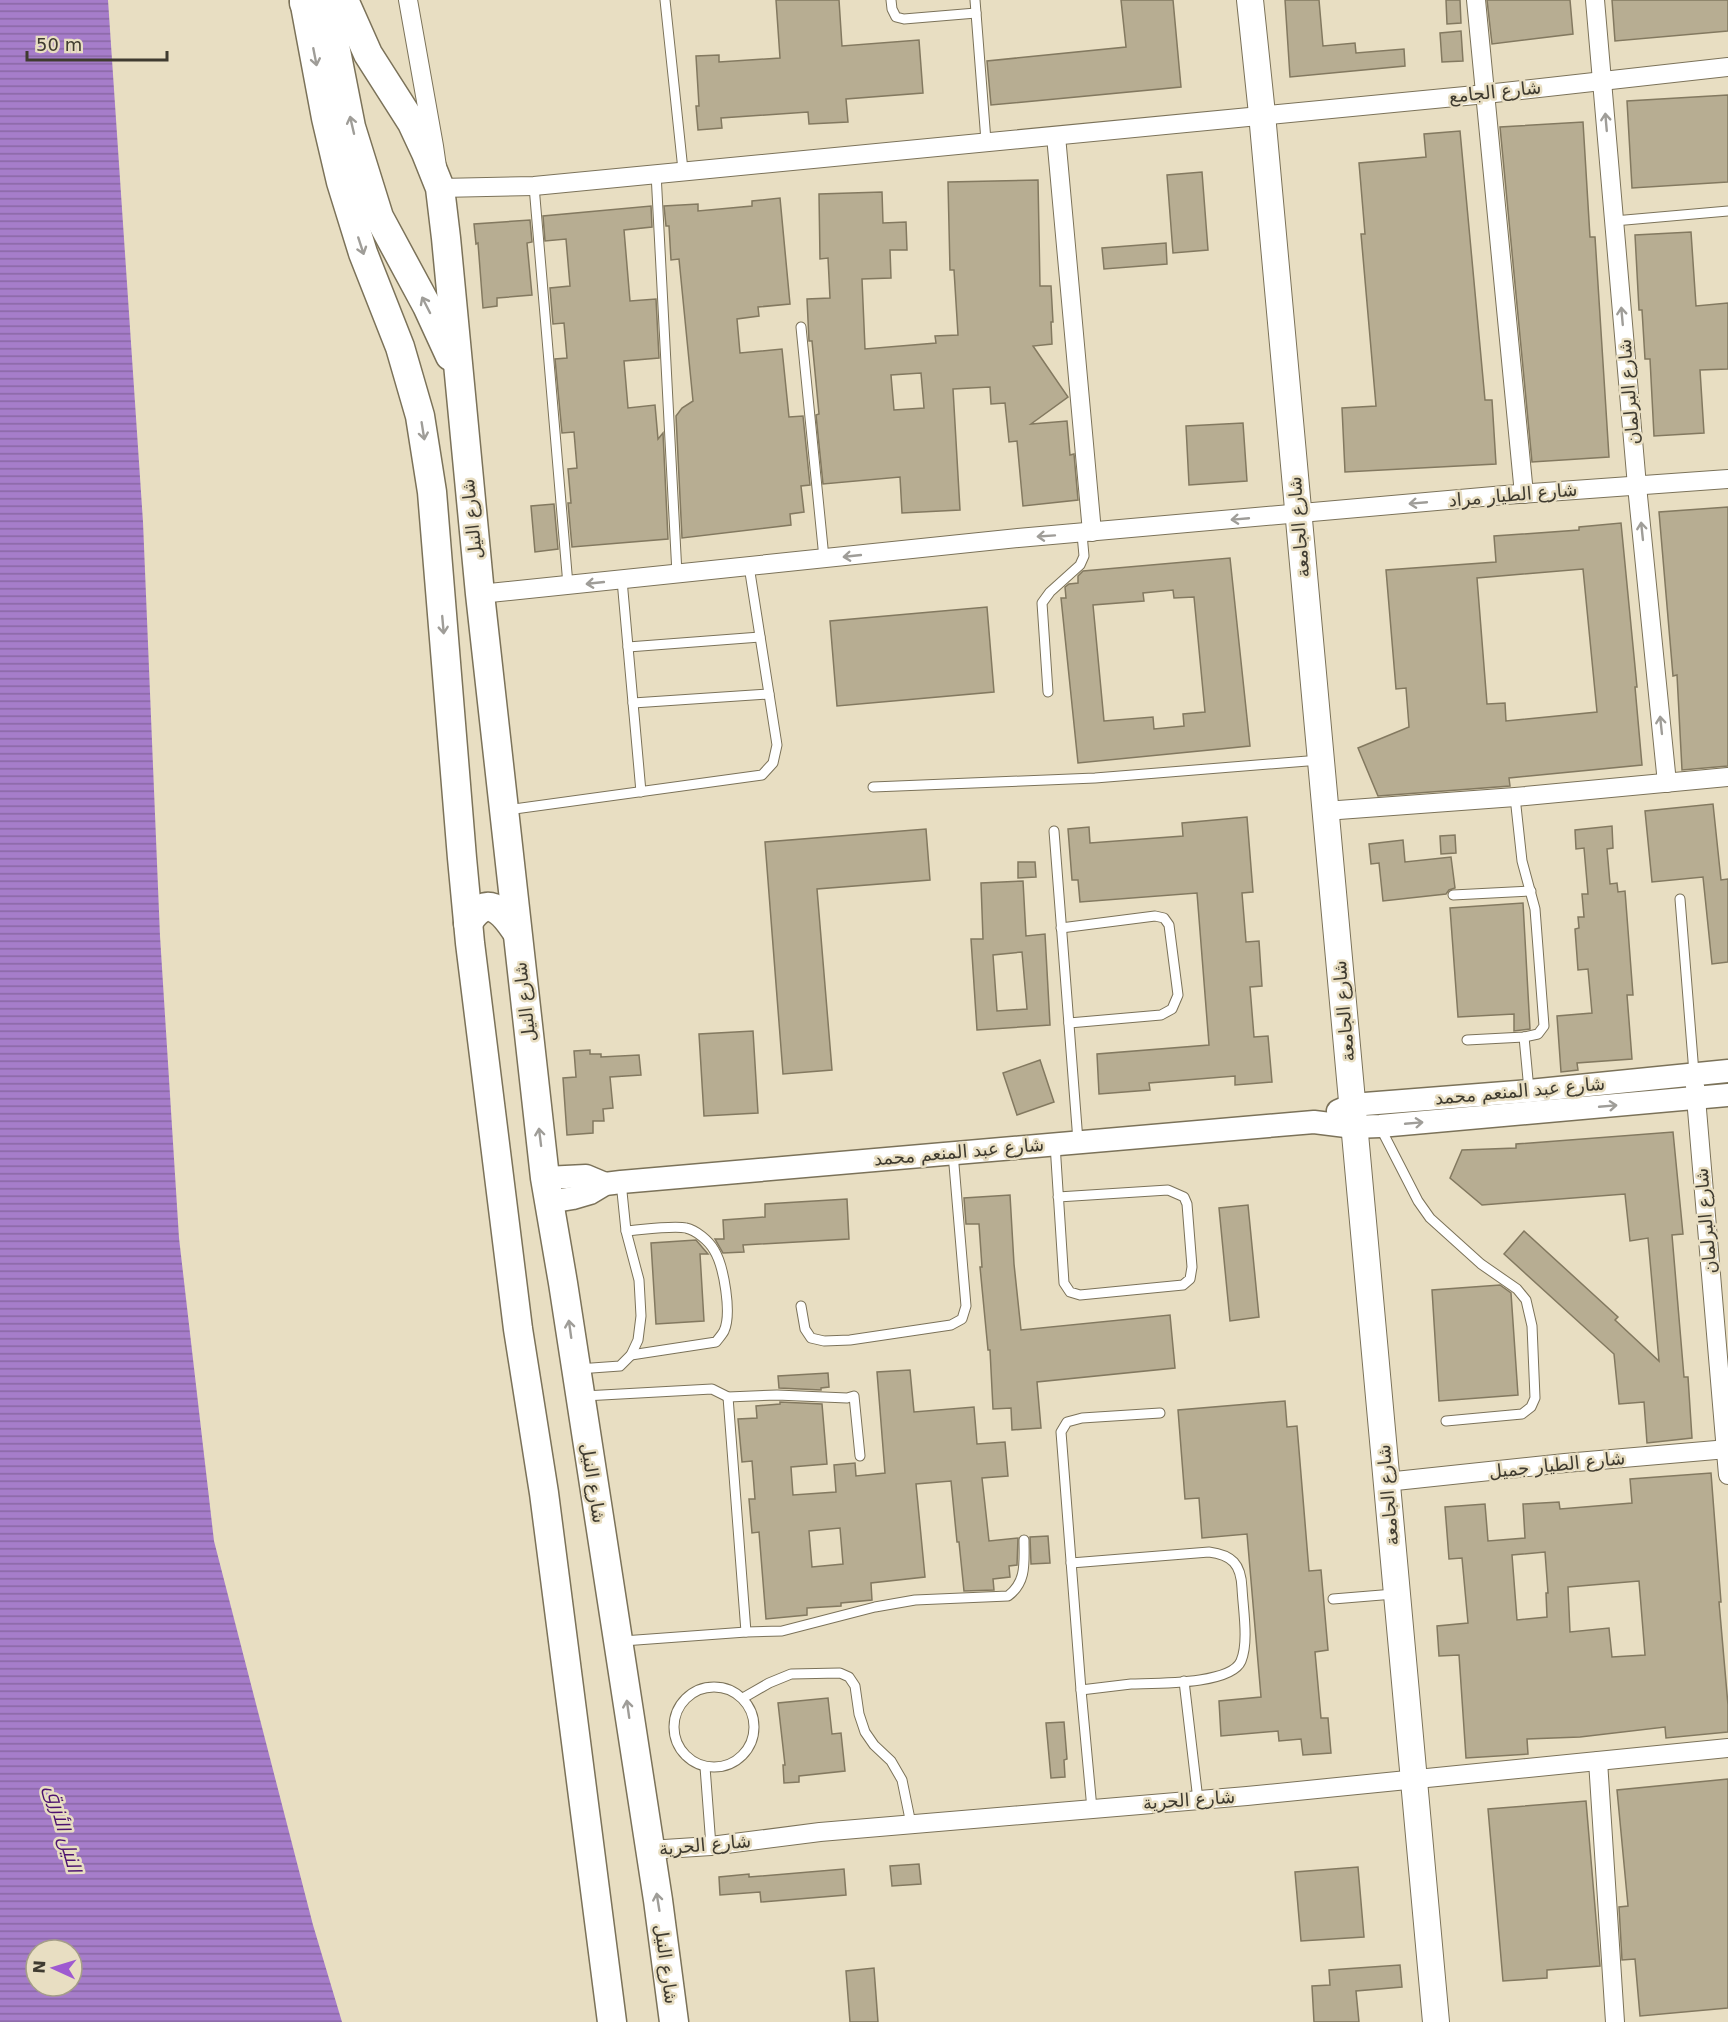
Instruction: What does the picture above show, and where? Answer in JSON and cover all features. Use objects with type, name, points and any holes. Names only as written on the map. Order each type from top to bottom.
[{"type":"main road","name":"شارع النيل","points":[[344,0],[368,54],[412,123],[440,188],[516,932],[547,1190],[674,2022]]},
{"type":"main road","name":"شارع الجامعة","points":[[1250,0],[1436,2022]]},
{"type":"main road","name":"شارع النيل","points":[[304,1],[326,118],[341,182],[363,253],[399,347],[420,416],[432,492],[468,923],[518,1329],[549,1527],[612,2022]]},
{"type":"main road","points":[[304,1],[323,8],[329,15],[351,127],[379,217],[427,306],[459,377]]},
{"type":"main road","points":[[468,923],[476,910],[485,907],[495,908],[505,914],[516,932]]},
{"type":"street","points":[[408,0],[440,188]]},
{"type":"street","points":[[1476,0],[1524,494]]},
{"type":"street","name":"شارع البرلمان","points":[[1595,0],[1637,486],[1667,783]]},
{"type":"street","name":"شارع الجامع","points":[[440,188],[534,186],[1486,94],[1728,67]]},
{"type":"street","points":[[1056,136],[1087,533]]},
{"type":"street","name":"شارع الطيار مراد","points":[[480,594],[824,558],[1298,513],[1728,478]]},
{"type":"street","points":[[1325,811],[1515,797],[1728,777]]},
{"type":"street","name":"شارع عبد المنعم محمد","points":[[1353,1116],[1380,1126],[1694,1074],[1728,1071]]},
{"type":"street","name":"شارع البرلمان","points":[[1694,1074],[1728,1475]]},
{"type":"street","name":"شارع عبد المنعم محمد","points":[[547,1190],[573,1198],[613,1183],[1314,1122],[1353,1116],[1530,1102],[1696,1099],[1728,1095]]},
{"type":"street","name":"شارع الطيار جميل","points":[[1386,1482],[1727,1449]]},
{"type":"street","name":"شارع الحرية","points":[[649,1850],[711,1846],[820,1832],[1198,1800],[1728,1748]]},
{"type":"street","points":[[1598,1761],[1615,2022]]},
{"type":"lane","points":[[665,0],[684,170]]},
{"type":"lane","points":[[891,0],[896,17],[904,20],[976,13]]},
{"type":"lane","points":[[975,0],[986,141]]},
{"type":"lane","points":[[656,173],[677,574]]},
{"type":"lane","points":[[534,186],[568,585]]},
{"type":"lane","points":[[1614,221],[1728,211]]},
{"type":"lane","points":[[801,327],[824,558]]},
{"type":"lane","points":[[1048,692],[1042,603],[1050,592],[1080,565],[1084,556],[1087,533]]},
{"type":"lane","points":[[504,810],[762,775],[773,763],[777,745],[749,566]]},
{"type":"lane","points":[[622,580],[641,792]]},
{"type":"lane","points":[[628,647],[760,637]]},
{"type":"lane","points":[[633,703],[769,694]]},
{"type":"lane","points":[[873,787],[1095,778],[1321,760]]},
{"type":"lane","points":[[1467,1040],[1524,1037],[1538,1034],[1544,1026],[1535,909],[1532,891],[1522,861],[1515,797]]},
{"type":"lane","points":[[1054,831],[1078,1142]]},
{"type":"lane","points":[[1453,895],[1532,891]]},
{"type":"lane","points":[[1680,899],[1694,1074]]},
{"type":"lane","points":[[1061,928],[1155,916],[1164,918],[1169,925],[1178,995],[1172,1009],[1161,1016],[1069,1023]]},
{"type":"lane","points":[[1524,1037],[1530,1102]]},
{"type":"lane","points":[[1380,1126],[1418,1201],[1430,1218],[1481,1264],[1517,1289],[1526,1300],[1532,1326],[1535,1398],[1531,1407],[1522,1414],[1446,1421]]},
{"type":"lane","points":[[1055,1143],[1058,1197],[1064,1283],[1070,1292],[1080,1294],[1183,1285],[1190,1279],[1191,1256],[1187,1204],[1184,1197],[1168,1190],[1058,1197]]},
{"type":"lane","points":[[801,1306],[805,1329],[811,1338],[824,1341],[850,1340],[951,1325],[962,1319],[966,1306],[953,1152]]},
{"type":"lane","points":[[578,1383],[620,1366],[632,1355],[638,1340],[641,1316],[639,1280],[613,1183]]},
{"type":"lane","points":[[626,1231],[687,1228],[703,1237],[715,1250],[722,1270],[727,1305],[724,1332],[716,1342],[632,1355]]},
{"type":"lane","points":[[578,1383],[712,1389],[728,1397],[777,1395],[847,1398],[855,1396],[860,1456]]},
{"type":"lane","points":[[728,1397],[746,1632]]},
{"type":"lane","points":[[1092,1809],[1061,1432],[1067,1422],[1082,1419],[1160,1413]]},
{"type":"lane","points":[[617,1642],[782,1631],[875,1607],[915,1600],[1008,1596],[1018,1589],[1022,1578],[1024,1540]]},
{"type":"lane","points":[[1071,1563],[1209,1552],[1225,1554],[1235,1563],[1241,1577],[1245,1647],[1240,1664],[1230,1672],[1215,1677],[1184,1681],[1081,1690]]},
{"type":"lane","points":[[1334,1599],[1397,1593]]},
{"type":"lane","points":[[743,1698],[791,1674],[840,1673],[849,1677],[855,1686],[859,1714],[865,1732],[874,1745],[891,1761],[902,1780],[911,1824]]},
{"type":"lane","points":[[1184,1681],[1198,1800]]},
{"type":"lane","points":[[713,1686],[729,1689],[743,1698],[752,1713],[755,1730],[750,1747],[738,1760],[723,1767],[705,1767],[690,1760],[679,1748],[673,1732],[675,1715],[683,1700],[697,1690],[713,1686]]},
{"type":"lane","points":[[705,1767],[711,1846]]},
{"type":"water","name":"النيل الأزرق","points":[[0,0],[108,0],[143,522],[160,936],[179,1238],[214,1541],[313,1925],[342,2022],[0,2022]]},
{"type":"building","points":[[776,0],[839,0],[842,46],[919,40],[923,93],[846,99],[848,122],[809,124],[808,112],[721,118],[722,128],[698,130],[696,56],[719,55],[719,62],[780,58]]},
{"type":"building","points":[[1121,0],[1173,0],[1181,87],[991,105],[987,61],[1126,47]]},
{"type":"building","points":[[1285,0],[1319,0],[1323,46],[1355,43],[1356,53],[1404,49],[1405,66],[1290,77]]},
{"type":"building","points":[[1446,0],[1460,0],[1461,23],[1447,24]]},
{"type":"building","points":[[1487,0],[1570,0],[1573,34],[1492,44]]},
{"type":"building","points":[[1612,0],[1728,0],[1728,31],[1615,41]]},
{"type":"building","points":[[1461,31],[1463,61],[1442,62],[1440,33]]},
{"type":"building","points":[[1728,95],[1728,182],[1632,188],[1627,101]]},
{"type":"building","points":[[1583,122],[1590,237],[1595,237],[1609,457],[1532,462],[1500,127]]},
{"type":"building","points":[[1460,131],[1485,400],[1492,400],[1496,464],[1345,472],[1342,408],[1376,406],[1361,234],[1365,234],[1359,163],[1426,157],[1424,134]]},
{"type":"building","points":[[1202,172],[1208,250],[1173,253],[1167,175]]},
{"type":"building","points":[[1038,180],[1040,286],[1051,286],[1053,322],[1051,322],[1052,344],[1033,346],[1068,397],[1031,424],[1067,421],[1070,455],[1074,454],[1078,500],[1023,506],[1017,441],[1009,442],[1005,403],[991,404],[990,387],[953,389],[960,510],[902,513],[900,477],[823,484],[816,415],[819,414],[812,341],[809,341],[807,299],[830,298],[828,258],[820,259],[819,194],[882,192],[883,223],[906,222],[907,250],[890,250],[891,278],[862,279],[865,349],[936,343],[935,336],[958,335],[954,270],[950,270],[948,182]],"holes":[[[921,373],[924,408],[894,410],[891,375]]]},
{"type":"building","points":[[780,198],[790,304],[758,307],[759,316],[737,319],[740,353],[782,349],[789,417],[803,416],[810,485],[801,486],[804,512],[790,514],[791,525],[682,538],[676,416],[682,408],[693,401],[679,259],[671,260],[669,226],[666,226],[664,206],[698,204],[698,211],[752,206],[752,201]]},
{"type":"building","points":[[651,206],[652,227],[624,230],[630,301],[656,299],[659,358],[624,361],[628,408],[655,405],[658,439],[663,433],[668,539],[572,547],[568,469],[577,468],[574,432],[562,433],[555,359],[567,358],[564,323],[553,324],[550,288],[570,286],[566,239],[545,241],[543,216]]},
{"type":"building","points":[[530,220],[532,242],[527,243],[532,295],[497,298],[497,306],[483,308],[478,243],[476,244],[474,224]]},
{"type":"building","points":[[1691,232],[1696,306],[1728,303],[1728,369],[1700,370],[1704,433],[1654,436],[1650,359],[1645,359],[1642,310],[1639,310],[1635,235]]},
{"type":"building","points":[[1166,243],[1167,264],[1104,269],[1102,248]]},
{"type":"building","points":[[1243,423],[1247,481],[1189,485],[1186,426]]},
{"type":"building","points":[[554,504],[558,549],[535,552],[531,506]]},
{"type":"building","points":[[1728,507],[1728,766],[1682,770],[1677,675],[1673,676],[1659,512]]},
{"type":"building","points":[[1621,523],[1642,765],[1509,778],[1510,786],[1378,796],[1358,748],[1409,727],[1406,688],[1396,689],[1386,570],[1496,562],[1494,536],[1579,530],[1579,527]],"holes":[[[1583,569],[1597,712],[1506,721],[1505,703],[1487,704],[1477,578]]]},
{"type":"building","points":[[1230,558],[1250,746],[1078,763],[1061,598],[1066,598],[1065,587],[1078,583],[1078,576],[1083,571]],"holes":[[[1173,590],[1174,598],[1194,597],[1205,712],[1183,714],[1184,726],[1154,729],[1153,717],[1104,721],[1093,605],[1144,601],[1143,593]]]},
{"type":"building","points":[[987,607],[994,692],[837,706],[830,621]]},
{"type":"building","points":[[1713,804],[1721,880],[1728,879],[1728,962],[1712,964],[1703,877],[1652,882],[1645,811]]},
{"type":"building","points":[[1247,817],[1253,892],[1242,893],[1246,942],[1259,941],[1262,986],[1250,987],[1254,1037],[1268,1036],[1272,1082],[1235,1085],[1235,1076],[1149,1083],[1150,1090],[1099,1094],[1097,1054],[1209,1045],[1197,893],[1080,902],[1078,880],[1072,880],[1068,829],[1089,827],[1090,843],[1183,836],[1182,823]]},
{"type":"building","points":[[1612,826],[1613,848],[1607,849],[1610,884],[1617,883],[1618,892],[1625,891],[1633,995],[1627,995],[1632,1059],[1577,1063],[1578,1070],[1561,1072],[1557,1016],[1592,1013],[1588,969],[1578,970],[1575,929],[1579,928],[1578,917],[1584,917],[1582,894],[1588,894],[1584,848],[1576,849],[1575,830]]},
{"type":"building","points":[[926,829],[930,880],[817,889],[832,1070],[783,1074],[765,842]]},
{"type":"building","points":[[1455,835],[1456,853],[1441,854],[1440,836]]},
{"type":"building","points":[[1403,840],[1405,862],[1451,857],[1455,888],[1446,894],[1383,901],[1379,863],[1371,864],[1369,844]]},
{"type":"building","points":[[1018,862],[1035,862],[1036,877],[1018,878]]},
{"type":"building","points":[[1023,881],[1026,936],[1045,934],[1050,1025],[977,1030],[971,939],[983,939],[981,883]],"holes":[[[1022,952],[1027,1009],[997,1011],[993,955]]]},
{"type":"building","points":[[1523,903],[1530,1029],[1514,1031],[1514,1014],[1458,1017],[1450,908]]},
{"type":"building","points":[[753,1031],[758,1113],[704,1116],[699,1034]]},
{"type":"building","points":[[590,1050],[590,1054],[601,1054],[601,1057],[639,1055],[641,1075],[610,1077],[613,1108],[603,1109],[604,1121],[593,1121],[593,1133],[567,1135],[563,1078],[576,1077],[574,1051]]},
{"type":"building","points":[[1040,1060],[1054,1102],[1017,1115],[1003,1073]]},
{"type":"building","points":[[1673,1132],[1683,1234],[1672,1235],[1684,1377],[1688,1377],[1692,1438],[1647,1443],[1644,1402],[1619,1404],[1614,1354],[1504,1254],[1524,1231],[1618,1317],[1615,1320],[1659,1361],[1648,1238],[1630,1241],[1625,1194],[1482,1205],[1450,1178],[1462,1150],[1516,1148],[1516,1144]]},
{"type":"building","points":[[1010,1195],[1021,1330],[1170,1315],[1175,1368],[1037,1382],[1041,1428],[1012,1430],[1011,1408],[993,1409],[990,1350],[988,1350],[980,1267],[982,1267],[979,1224],[966,1224],[964,1198]]},
{"type":"building","points":[[847,1199],[849,1239],[743,1245],[744,1252],[723,1253],[715,1239],[724,1239],[723,1220],[765,1217],[765,1204]]},
{"type":"building","points":[[1248,1205],[1259,1317],[1230,1321],[1219,1208]]},
{"type":"building","points":[[696,1240],[708,1254],[700,1254],[704,1321],[656,1324],[651,1243]]},
{"type":"building","points":[[1500,1285],[1511,1293],[1518,1395],[1439,1401],[1432,1290]]},
{"type":"building","points":[[910,1370],[914,1412],[974,1407],[977,1444],[1005,1442],[1008,1476],[982,1478],[989,1541],[1018,1538],[1017,1565],[1009,1566],[1010,1577],[993,1579],[994,1590],[964,1591],[951,1481],[916,1484],[925,1577],[871,1583],[872,1600],[841,1603],[841,1606],[807,1608],[807,1615],[766,1619],[759,1532],[752,1533],[749,1499],[755,1499],[752,1461],[742,1462],[738,1419],[757,1418],[756,1406],[780,1404],[780,1402],[822,1404],[827,1464],[791,1467],[793,1495],[836,1492],[834,1465],[855,1463],[856,1476],[885,1473],[877,1372]],"holes":[[[840,1528],[843,1564],[812,1567],[809,1531]]]},
{"type":"building","points":[[828,1373],[829,1387],[821,1388],[821,1390],[779,1388],[778,1376]]},
{"type":"building","points":[[1285,1401],[1287,1427],[1297,1426],[1309,1571],[1321,1570],[1328,1650],[1315,1652],[1321,1718],[1328,1718],[1331,1753],[1303,1755],[1301,1739],[1279,1741],[1278,1731],[1221,1736],[1219,1701],[1261,1697],[1247,1534],[1202,1538],[1199,1498],[1185,1499],[1178,1410]]},
{"type":"building","points":[[1711,1473],[1728,1732],[1666,1738],[1665,1727],[1580,1737],[1527,1739],[1528,1754],[1466,1758],[1459,1655],[1439,1656],[1437,1626],[1468,1623],[1462,1558],[1449,1559],[1445,1507],[1485,1504],[1488,1541],[1525,1538],[1523,1504],[1559,1502],[1560,1509],[1632,1503],[1630,1479]],"holes":[[[1545,1552],[1547,1617],[1517,1620],[1512,1555]],[[1639,1581],[1645,1655],[1612,1657],[1609,1628],[1570,1632],[1568,1587]]]},
{"type":"building","points":[[1048,1536],[1050,1563],[1031,1564],[1030,1537]]},
{"type":"building","points":[[828,1698],[832,1734],[841,1733],[845,1771],[799,1776],[799,1782],[784,1783],[783,1765],[785,1765],[778,1703]]},
{"type":"building","points":[[1064,1722],[1067,1759],[1064,1760],[1065,1777],[1051,1778],[1046,1723]]},
{"type":"building","points":[[1728,1779],[1728,2008],[1640,2016],[1635,1959],[1622,1960],[1619,1907],[1628,1906],[1617,1790]]},
{"type":"building","points":[[1586,1801],[1600,1966],[1547,1970],[1547,1978],[1503,1981],[1488,1809]]},
{"type":"building","points":[[919,1864],[921,1884],[892,1886],[890,1866]]},
{"type":"building","points":[[1358,1867],[1364,1937],[1301,1941],[1295,1872]]},
{"type":"building","points":[[844,1869],[846,1895],[761,1902],[760,1892],[720,1895],[719,1877],[749,1874],[749,1877]]},
{"type":"building","points":[[1400,1965],[1402,1987],[1356,1991],[1359,2022],[1314,2022],[1312,1986],[1330,1985],[1329,1970]]},
{"type":"building","points":[[874,1968],[878,2022],[850,2022],[846,1971]]}]
